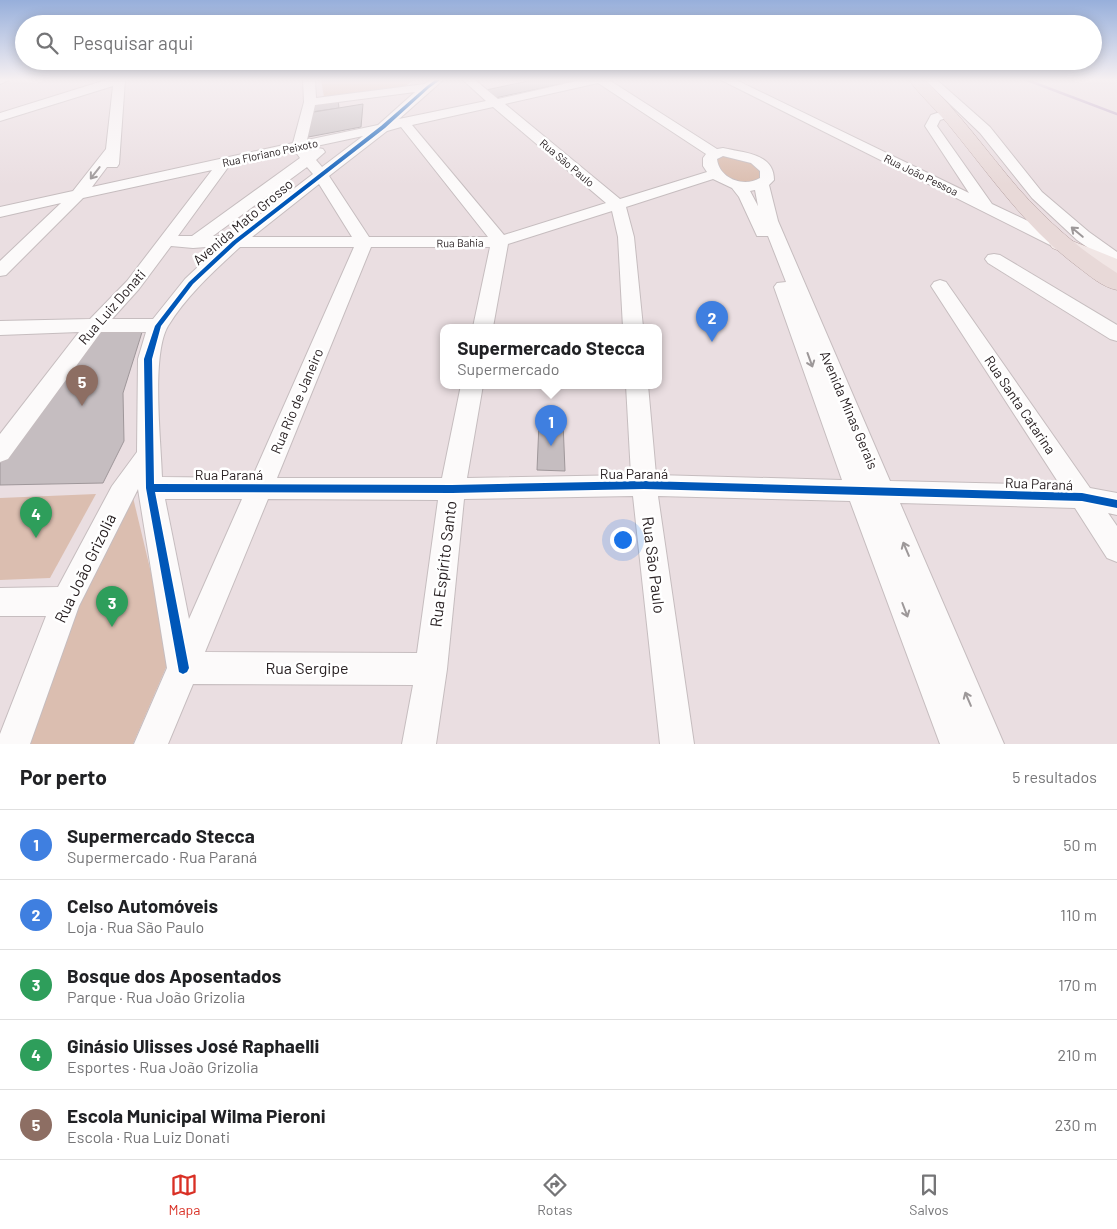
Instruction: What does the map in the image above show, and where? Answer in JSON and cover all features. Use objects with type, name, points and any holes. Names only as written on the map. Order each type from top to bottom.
[{"type":"highway","points":[[959,115],[1025,208],[1060,244],[1117,283]]},
{"type":"main road","name":"Rua João Pessoa","points":[[1060,244],[1117,267]]},
{"type":"street","points":[[113,186],[112,151],[116,115]]},
{"type":"street","points":[[310,115],[309,160],[364,243]]},
{"type":"street","name":"Avenida Mato Grosso","points":[[133,285],[339,137],[368,130],[383,115]]},
{"type":"street","name":"Avenida Mato Grosso","points":[[182,668],[150,488],[148,359],[158,326],[191,283],[235,242],[309,160],[383,127],[396,115]]},
{"type":"street","points":[[368,130],[438,115]]},
{"type":"street","name":"Rua São Paulo","points":[[508,115],[618,205]]},
{"type":"street","points":[[654,115],[715,153],[710,158],[709,163],[715,174],[750,186]]},
{"type":"street","name":"Rua João Pessoa","points":[[797,115],[1060,244]]},
{"type":"street","points":[[950,115],[935,118],[931,126],[986,207]]},
{"type":"street","points":[[961,115],[985,130],[1037,195],[1083,236],[1117,260]]},
{"type":"street","points":[[403,122],[500,241],[484,324]]},
{"type":"street","points":[[0,271],[78,195],[112,151]]},
{"type":"street","name":"Avenida Minas Gerais","points":[[715,153],[735,154],[756,160],[763,165],[768,175],[767,180],[750,186],[770,221],[871,492],[971,742]]},
{"type":"street","name":"Rua Floriano Peixoto","points":[[0,212],[224,163],[309,160]]},
{"type":"street","name":"Rua Luiz Donati","points":[[0,452],[94,325],[133,285],[224,163]]},
{"type":"street","name":"Rua Bahia","points":[[166,241],[472,243],[500,241],[715,174]]},
{"type":"street","points":[[618,205],[626,237],[633,324]]},
{"type":"street","name":"Rua Rio de Janeiro","points":[[151,744],[364,243]]},
{"type":"street","points":[[994,259],[1117,334]]},
{"type":"street","name":"Rua Santa Catarina","points":[[940,286],[1117,549]]},
{"type":"street","points":[[0,328],[94,325],[158,326]]},
{"type":"street","name":"Rua Espírito Santo","points":[[419,744],[431,669],[452,489],[471,389]]},
{"type":"street","name":"Rua São Paulo","points":[[637,389],[644,485],[677,744]]},
{"type":"street","name":"Rua João Grizolia","points":[[13,744],[66,601],[121,494],[150,455]]},
{"type":"street","name":"Rua Paraná","points":[[150,488],[452,489],[644,485],[1082,497],[1117,504]]},
{"type":"street","points":[[0,602],[66,601]]},
{"type":"street","name":"Rua Sergipe","points":[[182,668],[431,669]]},
{"type":"shaded area","points":[[723,155],[749,159],[765,174],[756,184],[735,181],[718,171],[716,159]]},
{"type":"shaded area","points":[[130,485],[171,656],[133,744],[12,744]]},
{"type":"shaded area","points":[[96,494],[50,578],[0,580],[0,498]]},
{"type":"building","points":[[308,115],[362,115],[361,127],[303,138]]},
{"type":"building","points":[[143,329],[123,393],[124,441],[103,483],[0,485],[0,462],[96,330]]},
{"type":"building","points":[[563,422],[565,471],[537,470],[539,423]]},
{"type":"cycle path","points":[[183,668],[150,488],[148,359],[158,326],[191,283],[235,242],[397,115]]},
{"type":"cycle path","points":[[150,488],[452,489],[644,485],[1082,497],[1117,504]]},
{"type":"place","name":"Celso Automóveis","points":[[712,342]]},
{"type":"place","name":"Escola Municipal Wilma Pieroni","points":[[82,406]]},
{"type":"place","name":"Supermercado Stecca","points":[[551,446]]},
{"type":"place","name":"Ginásio Ulisses José Raphaelli","points":[[36,538]]},
{"type":"place","name":"Bosque dos Aposentados","points":[[112,627]]}]
